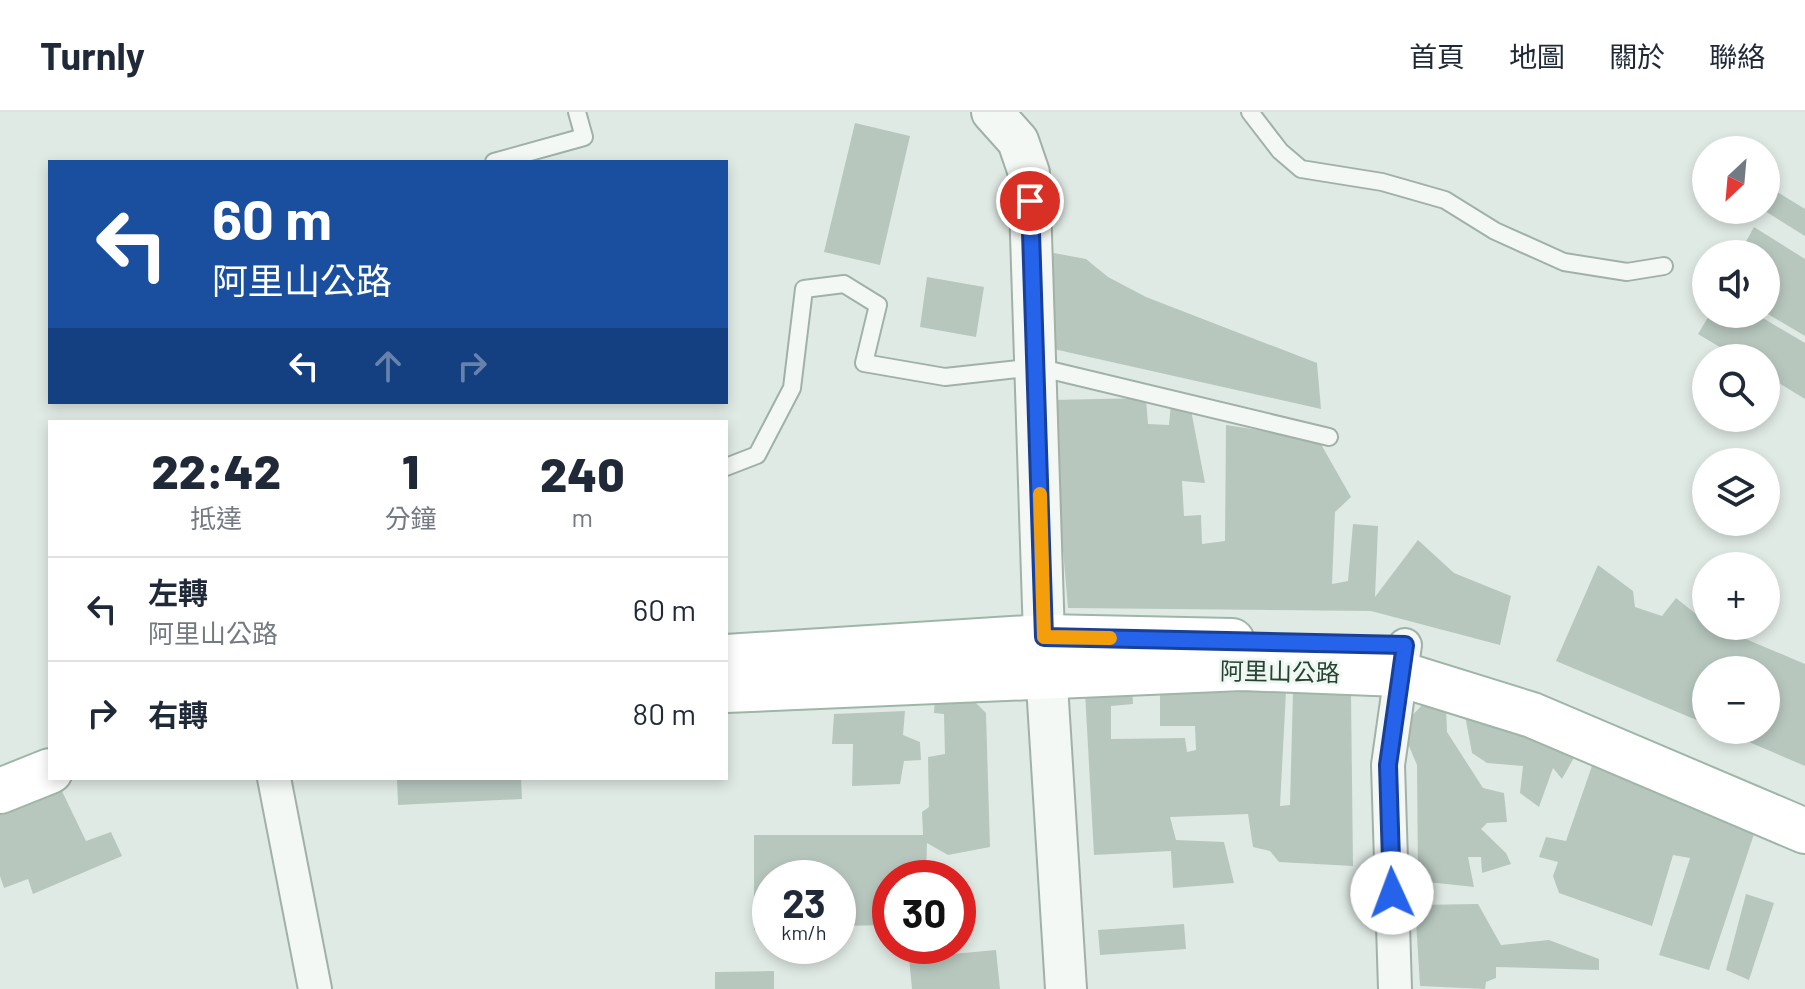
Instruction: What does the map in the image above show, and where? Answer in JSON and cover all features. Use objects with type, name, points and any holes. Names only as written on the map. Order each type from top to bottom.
[{"type":"main road","name":"阿里山公路","points":[[728,690],[1045,656]]},
{"type":"main road","name":"阿里山公路","points":[[728,657],[1045,656],[1242,668],[1402,660],[1535,686],[1805,800]]},
{"type":"main road","name":"阿里山公路","points":[[1402,660],[1805,831]]},
{"type":"main road","points":[[0,764],[48,746]]},
{"type":"main road","points":[[0,791],[48,772]]},
{"type":"street","points":[[992,112],[1018,141],[1029,173],[1045,656],[1066,989]]},
{"type":"street","points":[[1395,989],[1388,765],[1402,660]]},
{"type":"street","points":[[274,780],[315,989]]},
{"type":"lane","points":[[501,160],[584,137],[577,112]]},
{"type":"lane","points":[[1250,112],[1280,151],[1301,169],[1382,182],[1445,200],[1495,231],[1564,262],[1627,272],[1664,266]]},
{"type":"lane","points":[[728,466],[757,455],[792,388],[804,289],[844,284],[878,305],[864,363],[945,377],[1037,367],[1329,437]]},
{"type":"building","points":[[855,123],[910,136],[880,265],[824,252]]},
{"type":"building","points":[[1780,194],[1805,209],[1805,236],[1780,220]]},
{"type":"building","points":[[1754,227],[1775,240],[1747,240]]},
{"type":"building","points":[[1780,243],[1805,259],[1805,336],[1780,321]]},
{"type":"building","points":[[1054,253],[1086,259],[1108,277],[1146,297],[1317,363],[1321,409],[1049,348],[1045,267]]},
{"type":"building","points":[[927,277],[984,287],[976,337],[920,327]]},
{"type":"building","points":[[1702,328],[1780,328],[1805,343],[1805,399],[1780,384],[1780,344],[1715,344],[1698,334]]},
{"type":"building","points":[[1146,398],[1148,424],[1169,425],[1171,404],[1191,410],[1205,483],[1182,481],[1184,516],[1201,515],[1202,544],[1225,541],[1226,425],[1318,439],[1351,497],[1335,512],[1332,584],[1348,581],[1353,524],[1378,526],[1375,597],[1418,540],[1454,573],[1511,596],[1500,645],[1371,611],[1068,608],[1050,400]]},
{"type":"building","points":[[1598,565],[1633,591],[1635,607],[1662,616],[1676,598],[1692,611],[1692,640],[1748,640],[1805,664],[1805,766],[1754,744],[1780,744],[1780,656],[1692,656],[1692,718],[1556,661]]},
{"type":"building","points":[[1132,688],[1133,704],[1111,706],[1111,739],[1185,738],[1187,752],[1196,750],[1195,726],[1160,726],[1160,694],[1286,691],[1280,806],[1290,805],[1293,691],[1351,693],[1353,866],[1279,862],[1270,851],[1253,847],[1248,814],[1170,817],[1176,840],[1224,842],[1234,883],[1173,888],[1171,851],[1094,855],[1085,692]]},
{"type":"building","points":[[970,697],[986,713],[990,847],[948,855],[927,843],[927,860],[872,860],[872,925],[856,926],[856,860],[754,860],[754,835],[923,835],[922,812],[929,807],[928,757],[945,754],[944,714],[934,713],[935,698]]},
{"type":"building","points":[[1426,701],[1446,705],[1447,732],[1483,788],[1504,793],[1507,822],[1487,823],[1481,829],[1506,853],[1511,864],[1482,873],[1481,857],[1468,857],[1474,887],[1418,881],[1417,765],[1401,727]]},
{"type":"building","points":[[1463,705],[1576,754],[1562,779],[1553,768],[1539,807],[1520,793],[1523,766],[1487,763],[1472,753]]},
{"type":"building","points":[[905,711],[903,735],[920,742],[921,760],[904,761],[900,784],[852,786],[853,744],[832,744],[834,714]]},
{"type":"building","points":[[1594,760],[1754,834],[1709,970],[1659,955],[1690,858],[1673,855],[1652,926],[1559,893],[1553,876],[1558,862],[1539,857],[1546,837],[1566,841]]},
{"type":"building","points":[[397,780],[521,780],[522,799],[398,805]]},
{"type":"building","points":[[58,783],[86,841],[111,832],[122,856],[33,894],[28,879],[4,888],[0,876],[0,805]]},
{"type":"building","points":[[1746,894],[1774,903],[1749,980],[1726,970]]},
{"type":"building","points":[[1478,904],[1501,945],[1549,940],[1599,959],[1599,970],[1496,967],[1496,978],[1486,982],[1485,989],[1420,986],[1415,905]]},
{"type":"building","points":[[1184,924],[1186,949],[1100,955],[1098,930]]},
{"type":"building","points":[[996,950],[1000,989],[912,989],[910,964],[976,964],[976,952]]},
{"type":"building","points":[[774,971],[774,989],[715,989],[715,972]]},
{"type":"slow traffic","points":[[1040,494],[1044,637],[1110,638]]},
{"type":"route","points":[[1030,201],[1044,637],[1405,645],[1388,765],[1392,893]]}]
